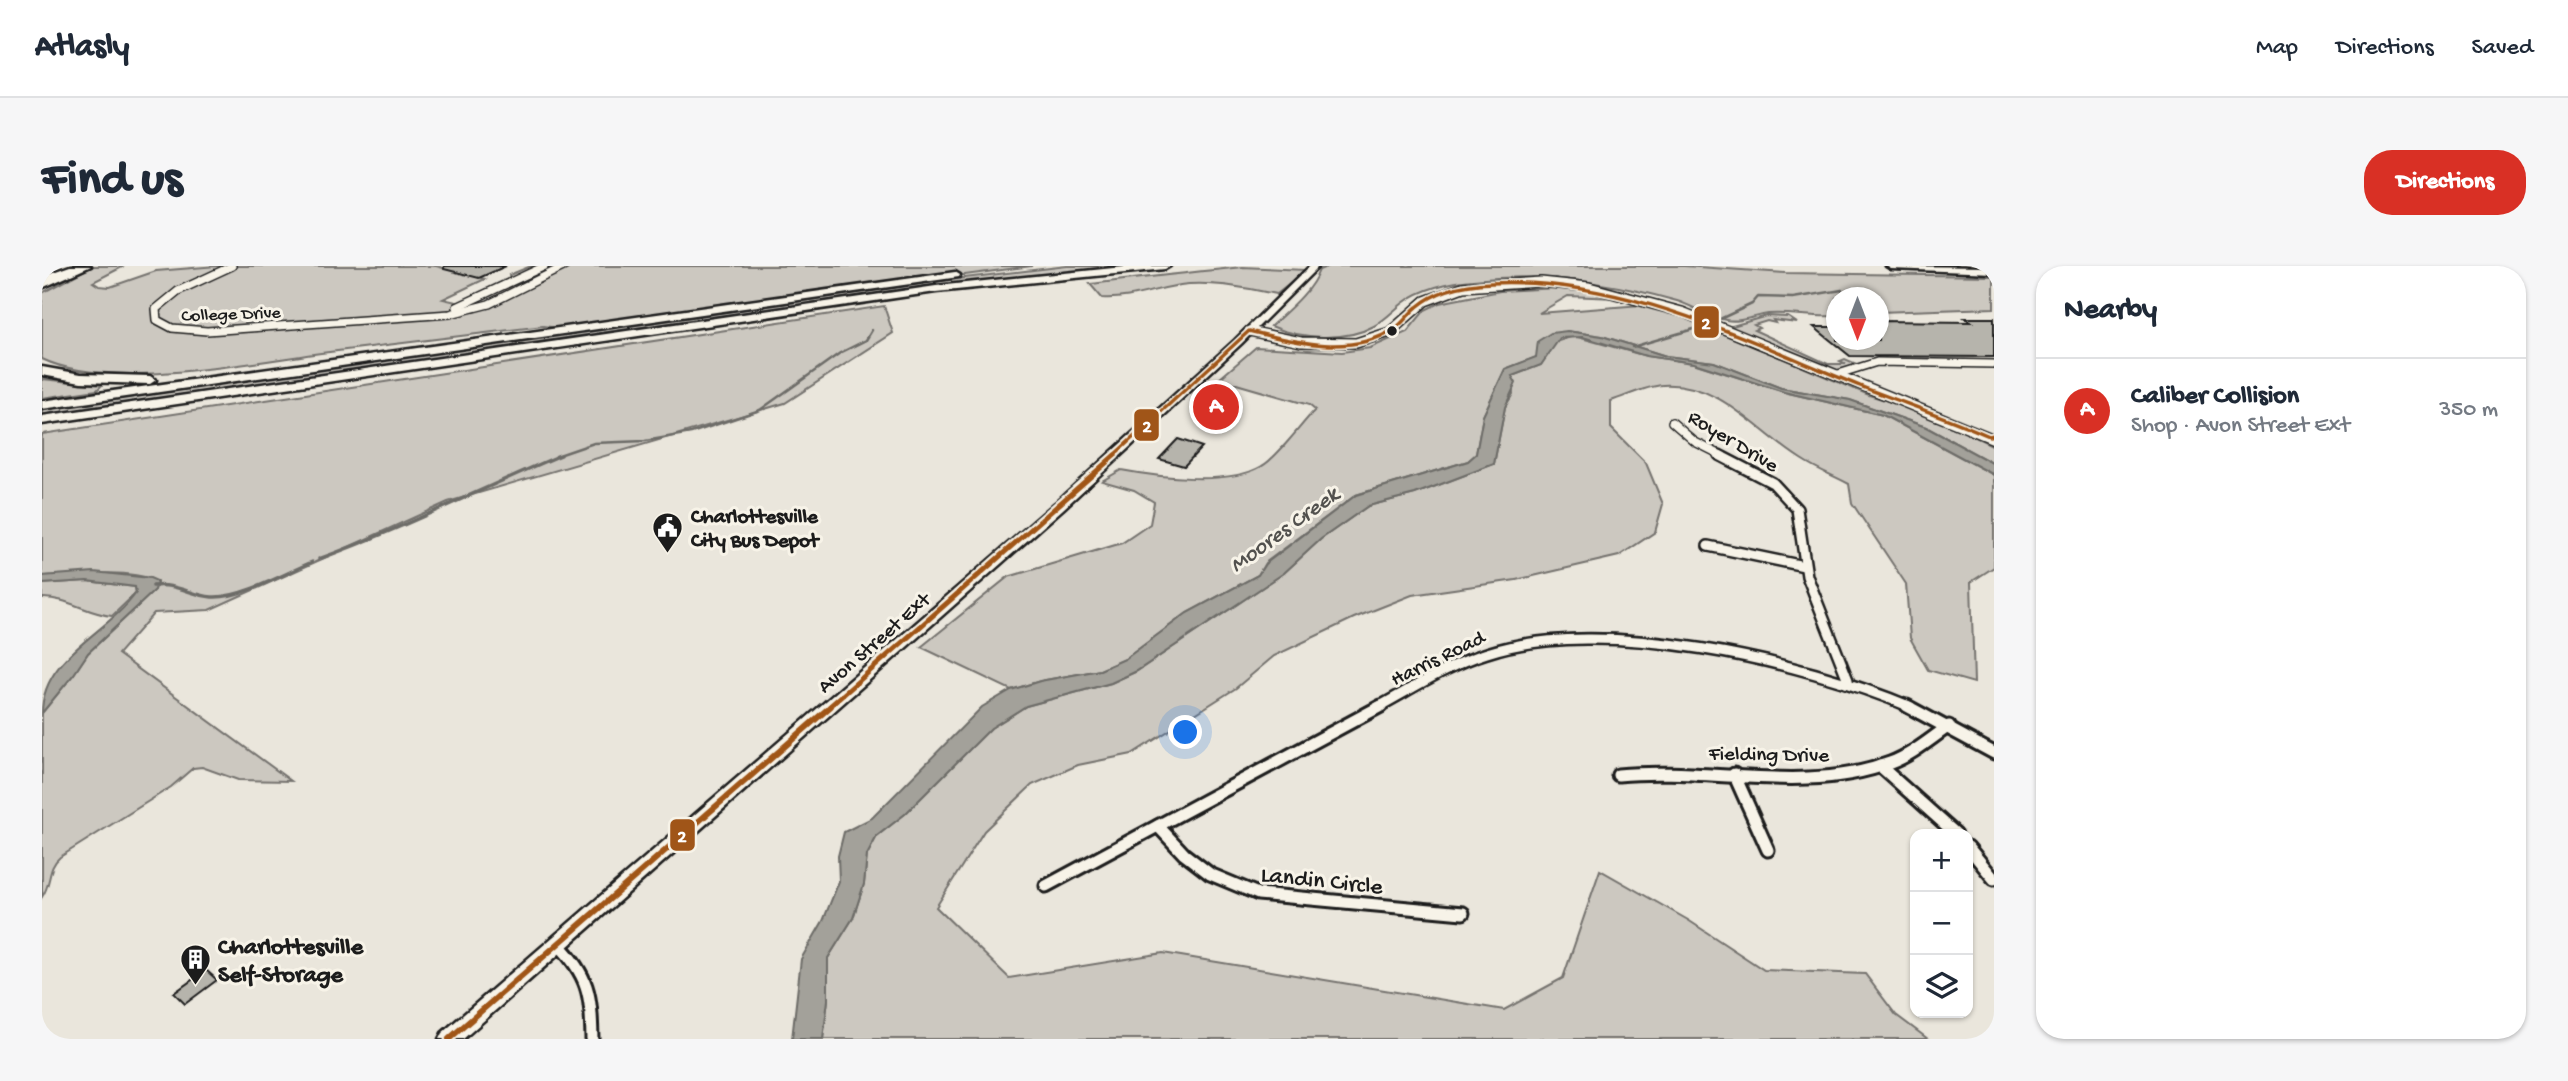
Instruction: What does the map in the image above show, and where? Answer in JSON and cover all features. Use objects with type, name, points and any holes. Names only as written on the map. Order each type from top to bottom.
[{"type":"highway","points":[[42,272],[58,266]]},
{"type":"highway","points":[[42,282],[80,266]]},
{"type":"highway","points":[[42,282],[86,266]]},
{"type":"highway","points":[[42,405],[852,288],[1032,266]]},
{"type":"highway","points":[[42,420],[946,288],[1165,266]]},
{"type":"highway","points":[[1891,266],[1994,270]]},
{"type":"highway","points":[[42,371],[81,378],[143,380],[279,370]]},
{"type":"main road","name":"Avon Street Ext","points":[[449,1039],[1059,506],[1314,268]]},
{"type":"street","name":"College Drive","points":[[232,266],[170,295],[156,309],[157,320],[172,328],[207,331],[450,313],[477,308],[565,266]]},
{"type":"street","name":"College Drive","points":[[409,316],[465,304],[545,266]]},
{"type":"street","points":[[1249,331],[1302,342],[1356,342],[1392,331],[1421,304],[1447,292],[1491,283],[1546,282],[1612,290],[1671,306],[1992,437]]},
{"type":"street","points":[[1835,375],[1877,362],[1994,364]]},
{"type":"street","name":"Royer Drive","points":[[1672,422],[1689,437],[1763,476],[1793,502],[1803,522],[1804,566],[1847,680]]},
{"type":"street","points":[[1709,546],[1804,566]]},
{"type":"street","name":"Harris Road","points":[[1046,886],[1462,662],[1506,645],[1559,638],[1630,641],[1762,659],[1847,680],[1893,698],[1949,726],[1994,753]]},
{"type":"street","name":"Fielding Drive","points":[[1618,775],[1669,769],[1818,776],[1880,766],[1904,756],[1949,726]]},
{"type":"street","points":[[1880,766],[1950,829]]},
{"type":"street","points":[[1734,774],[1768,850]]},
{"type":"street","name":"Landin Circle","points":[[1158,826],[1191,863],[1227,886],[1251,893],[1285,899],[1463,913]]},
{"type":"street","points":[[1973,853],[1994,878]]},
{"type":"street","points":[[557,943],[579,963],[588,979],[592,1039]]},
{"type":"shaded area","points":[[92,266],[124,266],[93,282],[99,286],[110,287],[156,271],[217,266],[436,266],[485,279],[443,299],[465,304],[511,279],[509,275],[531,266],[1032,266],[566,329],[543,326],[218,368],[140,374],[103,373],[70,368],[42,359],[42,293]]},
{"type":"shaded area","points":[[1067,266],[1154,266],[1026,277],[42,418],[42,408],[897,286]]},
{"type":"shaded area","points":[[1329,266],[1684,266],[1785,273],[1994,276],[1994,308],[1889,312],[1889,287],[1826,287],[1826,316],[1768,314],[1731,321],[1677,301],[1626,289],[1575,280],[1524,277],[1455,282],[1427,290],[1410,298],[1374,326],[1350,335],[1309,336],[1271,326],[1305,293],[1319,270]]},
{"type":"shaded area","points":[[1243,267],[1307,270],[1277,294],[1233,286],[1200,284],[1178,285],[1125,297],[1102,298],[1090,284],[1185,273]]},
{"type":"shaded area","points":[[1557,288],[1613,295],[1615,298],[1568,296],[1539,313],[1654,304],[1869,395],[1924,412],[1994,446],[1994,464],[1926,427],[1850,400],[1781,388],[1714,362],[1666,356],[1602,336],[1567,331],[1537,357],[1505,369],[1483,416],[1476,454],[1468,461],[1356,495],[1265,563],[1258,575],[1187,613],[1125,659],[1100,670],[1040,681],[1011,690],[921,647],[1008,577],[1122,543],[1150,524],[1154,502],[1134,490],[1102,481],[1121,470],[1173,477],[1213,478],[1248,472],[1268,462],[1315,410],[1309,405],[1219,379],[1256,347],[1342,352],[1370,348],[1407,332],[1425,310],[1439,303],[1500,291]]},
{"type":"shaded area","points":[[884,306],[893,333],[785,403],[448,502],[209,610],[154,613],[118,654],[291,781],[238,780],[202,767],[193,768],[171,787],[60,857],[53,866],[42,897],[42,713],[88,653],[155,590],[157,582],[146,577],[101,573],[42,576],[42,434]]},
{"type":"shaded area","points":[[1767,316],[1788,317],[1797,323],[1773,320],[1775,323],[1767,321],[1754,325],[1759,328],[1754,330],[1828,364],[1846,364],[1840,361],[1845,359],[1861,366],[1835,375],[1725,328]]},
{"type":"shaded area","points":[[1567,331],[1602,336],[1666,356],[1714,362],[1781,388],[1850,400],[1926,427],[1994,464],[1994,475],[1883,415],[1784,392],[1694,363],[1646,356],[1583,337],[1560,338],[1541,365],[1512,376],[1516,383],[1505,407],[1494,464],[1415,494],[1368,506],[1321,539],[1284,573],[1137,671],[1111,683],[1026,706],[991,728],[905,814],[877,836],[867,855],[864,884],[853,918],[828,958],[828,1000],[823,1039],[792,1039],[801,959],[823,921],[839,881],[838,856],[844,832],[872,818],[982,707],[1011,690],[1040,681],[1100,670],[1125,659],[1187,613],[1258,575],[1265,564],[1356,495],[1468,461],[1476,454],[1483,416],[1505,369],[1536,357],[1538,341],[1551,333]]},
{"type":"shaded area","points":[[1574,336],[1646,356],[1693,363],[1784,392],[1883,415],[1994,475],[1994,567],[1971,582],[1974,683],[1928,670],[1910,638],[1906,584],[1852,503],[1849,484],[1801,459],[1737,410],[1703,391],[1684,386],[1663,385],[1643,389],[1611,401],[1611,428],[1646,463],[1663,504],[1655,532],[1619,556],[1516,580],[1412,595],[1354,618],[1274,656],[1236,688],[1132,754],[1078,765],[1032,785],[984,831],[936,907],[1009,978],[1163,953],[1504,1010],[1563,978],[1600,870],[1688,920],[1764,970],[1865,974],[1896,1015],[1928,1039],[823,1039],[828,1000],[828,958],[853,918],[864,884],[867,855],[877,836],[905,814],[991,728],[1026,706],[1111,683],[1137,671],[1284,573],[1321,539],[1368,506],[1415,494],[1494,464],[1505,407],[1513,394],[1512,376],[1541,365],[1555,342]]},
{"type":"shaded area","points":[[42,379],[102,385],[97,390],[42,398]]},
{"type":"shaded area","points":[[94,572],[157,581],[155,590],[88,653],[42,713],[45,693],[64,661],[124,608],[136,593],[135,587],[87,581],[42,584],[42,576]]},
{"type":"shaded area","points":[[87,581],[135,587],[136,593],[112,616],[60,600],[42,598],[42,584]]},
{"type":"building","points":[[444,266],[506,266],[479,278],[444,269]]},
{"type":"building","points":[[1965,318],[1994,318],[1994,357],[1850,356],[1843,350],[1889,350],[1889,321],[1971,322]]},
{"type":"building","points":[[1814,327],[1826,327],[1826,337]]},
{"type":"building","points":[[1178,439],[1202,447],[1184,466],[1159,459]]},
{"type":"building","name":"Charlottesville Self-Storage","points":[[206,970],[217,980],[185,1004],[174,993]]},
{"type":"waterway","points":[[1720,319],[1752,304],[1758,297],[1793,298],[1826,293]]},
{"type":"waterway","points":[[1632,347],[1704,326]]},
{"type":"waterway","points":[[556,456],[594,443],[645,441],[691,433],[760,410],[840,353],[866,340],[872,330]]},
{"type":"waterway","points":[[319,559],[411,522],[561,455]]},
{"type":"waterway","points":[[153,586],[169,586],[204,596],[223,597],[249,590],[312,562]]},
{"type":"transit line","name":"2","points":[[449,1039],[1059,506],[1249,331],[1302,342],[1355,343],[1393,330],[1425,301],[1442,292],[1461,287],[1491,283],[1540,283],[1588,289],[1635,299],[1726,329],[1860,386],[1989,436],[1994,435]]},
{"type":"place","name":"Caliber Collision","points":[[1216,407]]},
{"type":"place","name":"Charlottesville City Bus Depot","points":[[668,554]]},
{"type":"place","name":"Charlottesville Self-Storage","points":[[195,986]]},
{"type":"water label","name":"Moores Creek","points":[[1283,528]]}]
